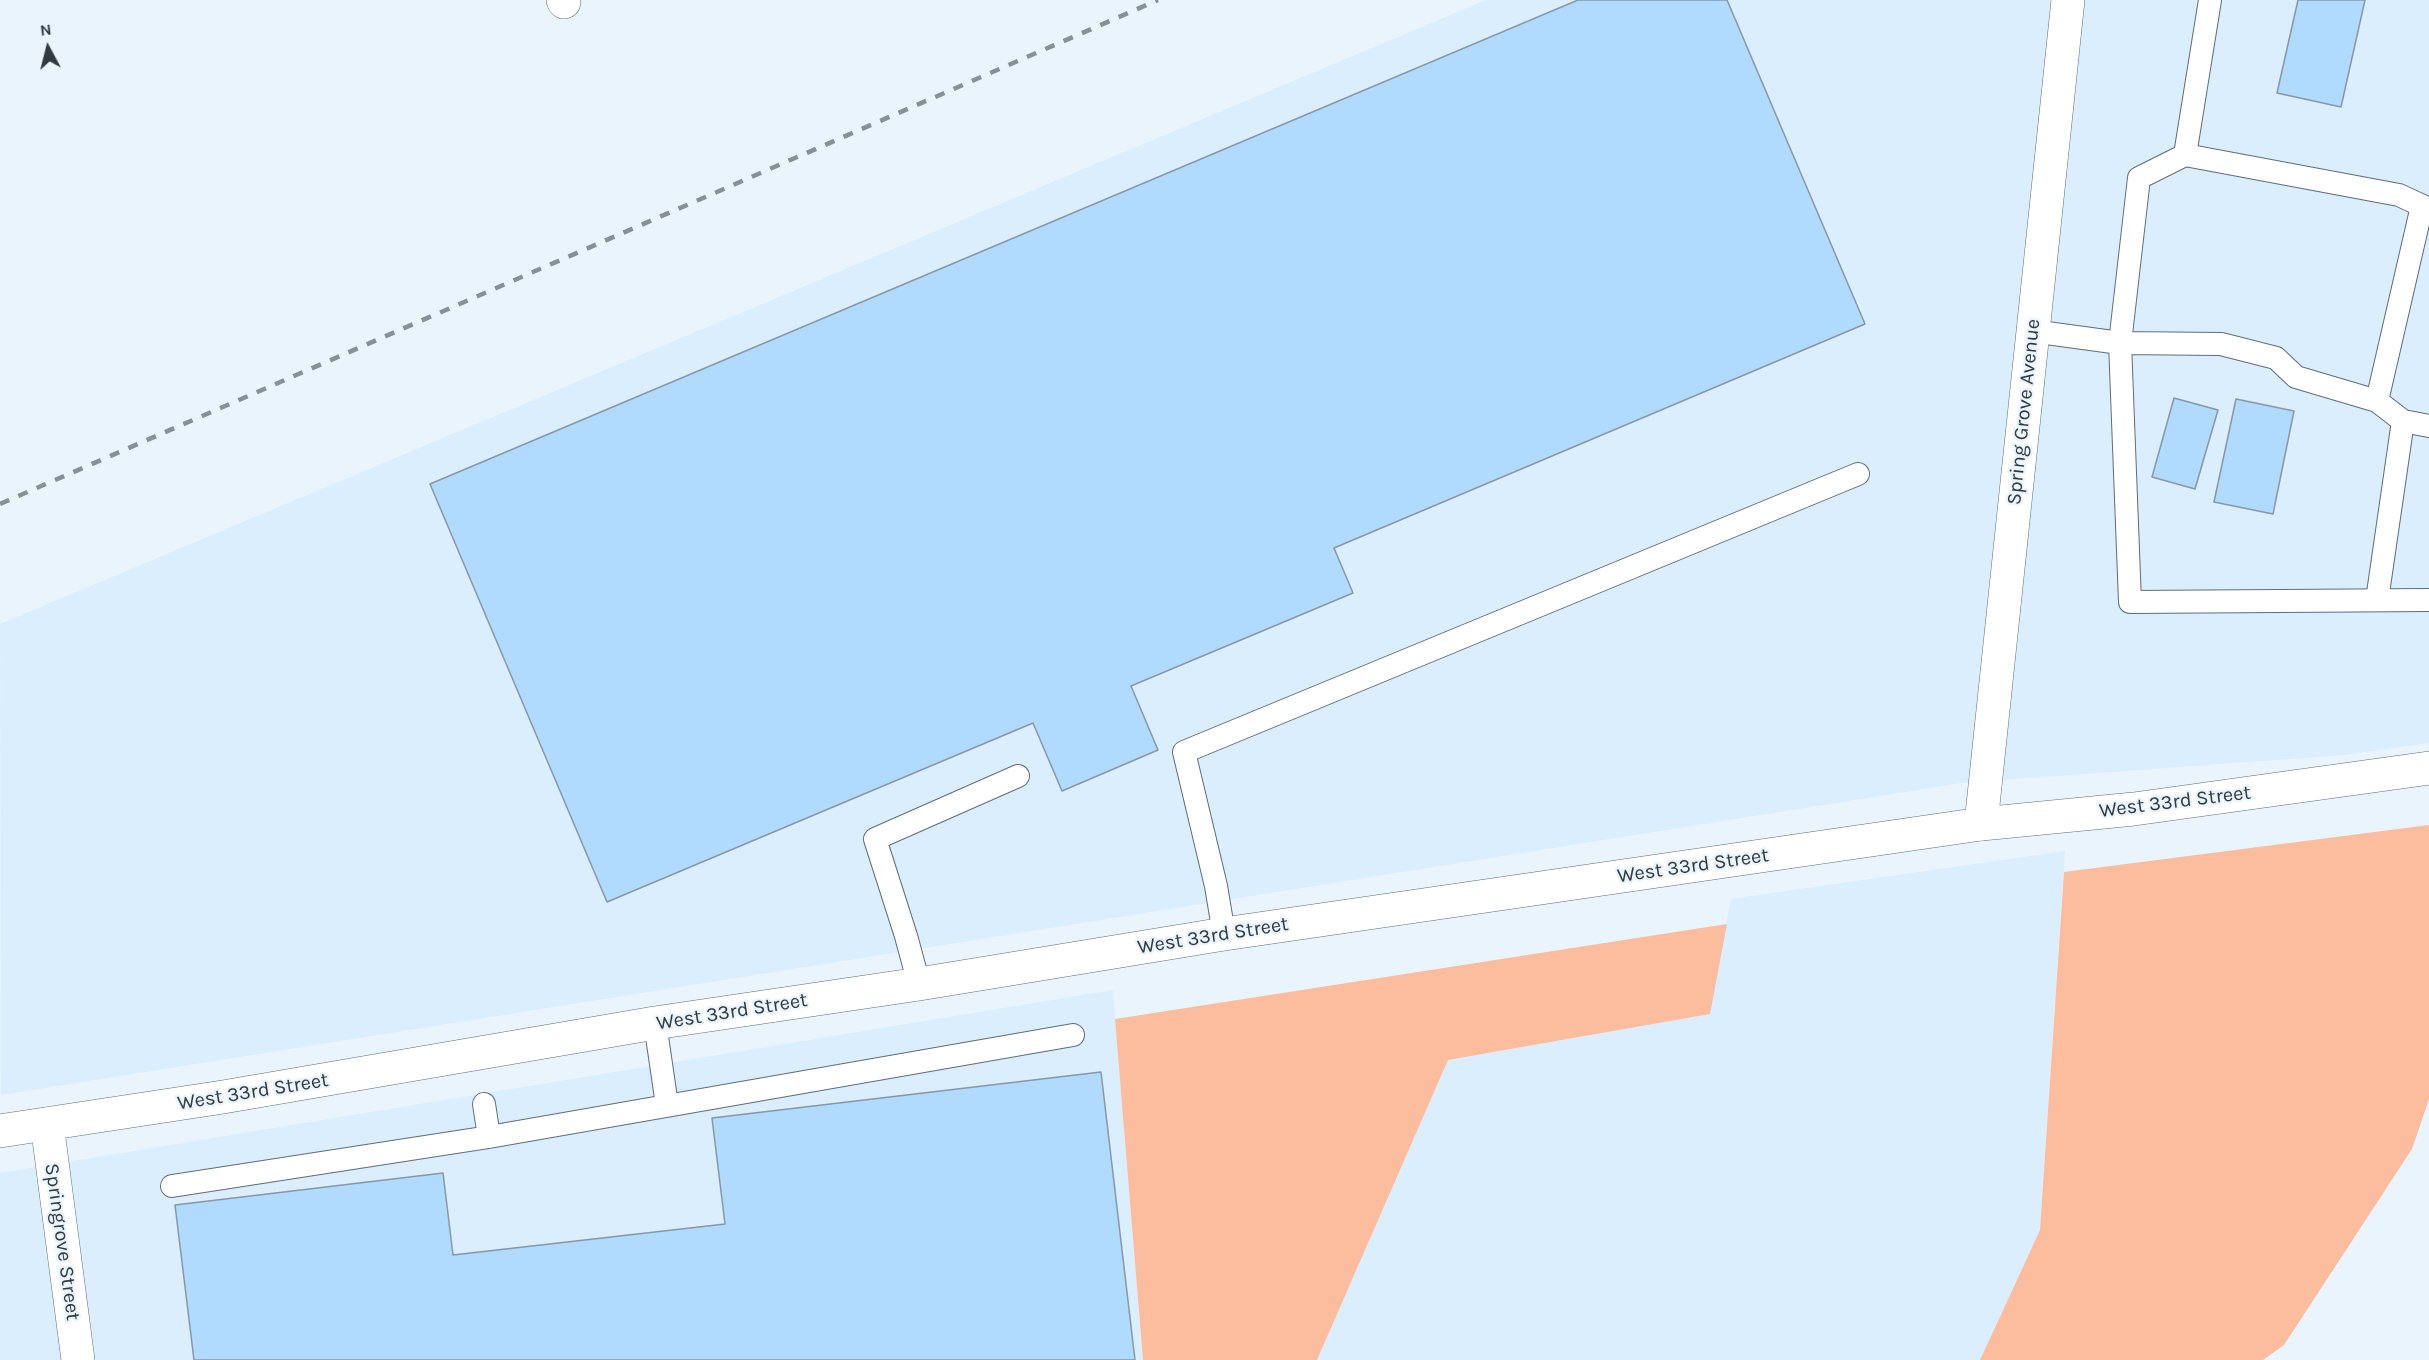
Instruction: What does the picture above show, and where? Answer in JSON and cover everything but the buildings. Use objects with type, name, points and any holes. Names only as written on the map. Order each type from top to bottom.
[{"type":"street","name":"Spring Grove Avenue","points":[[1981,824],[2068,0]]},
{"type":"street","name":"West 33rd Street","points":[[0,1131],[235,1095],[655,1023],[919,984],[1224,934],[1981,824],[2134,808],[2429,768]]},
{"type":"street","name":"Springrove Street","points":[[47,1125],[78,1360]]},
{"type":"lane","points":[[2185,155],[2210,0]]},
{"type":"lane","points":[[2377,401],[2426,208],[2399,195],[2185,155],[2139,178],[2120,343],[2130,602],[2429,600]]},
{"type":"lane","points":[[2032,331],[2120,343],[2221,344],[2276,358],[2296,377],[2377,401],[2403,421],[2429,426]]},
{"type":"lane","points":[[2377,600],[2403,421]]},
{"type":"lane","points":[[1224,934],[1216,886],[1184,752],[1858,474]]},
{"type":"lane","points":[[919,984],[875,839],[1018,776]]},
{"type":"lane","points":[[655,1023],[667,1106]]},
{"type":"lane","points":[[172,1186],[489,1137],[1073,1035]]},
{"type":"lane","points":[[484,1104],[489,1137]]},
{"type":"shaded area","points":[[1486,0],[2429,0],[2429,743],[2345,755],[1962,783],[1,1095],[0,624]]},
{"type":"shaded area","points":[[2429,825],[2429,1099],[2412,1149],[2284,1345],[2263,1360],[1980,1360],[2040,1230],[2064,872]]},
{"type":"shaded area","points":[[2065,851],[2040,1230],[1980,1360],[1317,1360],[1448,1060],[1709,1014],[1731,899]]},
{"type":"shaded area","points":[[1727,924],[1710,1014],[1448,1060],[1317,1360],[1143,1360],[1115,1019]]},
{"type":"shaded area","points":[[1113,990],[1143,1360],[0,1360],[0,1173]]},
{"type":"railway","points":[[0,504],[1158,0]]}]
